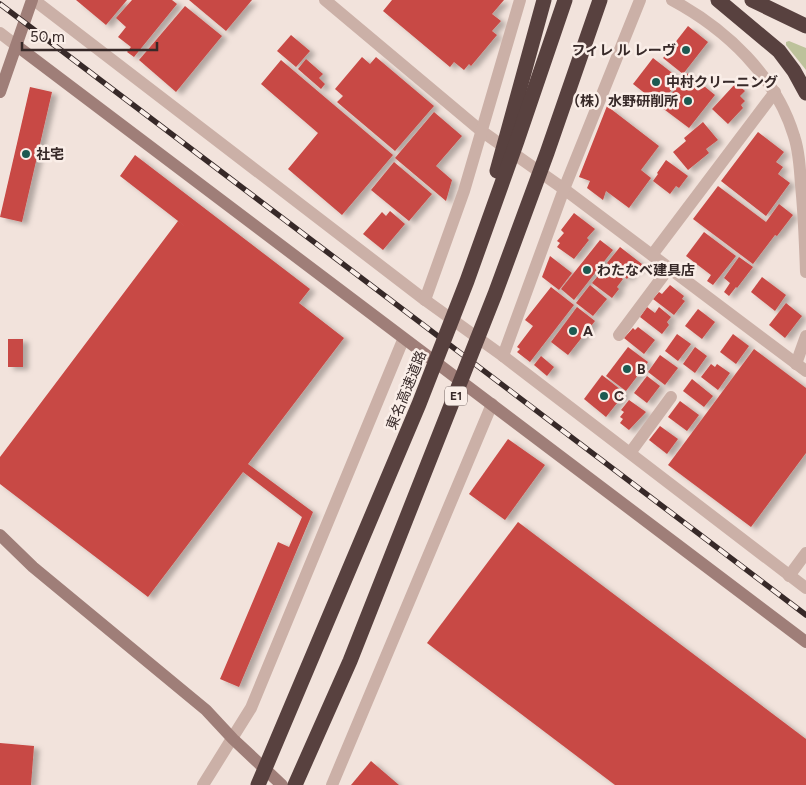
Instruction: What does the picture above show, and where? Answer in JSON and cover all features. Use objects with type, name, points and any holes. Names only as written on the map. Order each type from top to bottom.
[{"type":"highway","points":[[467,281],[544,0]]},
{"type":"highway","name":"東名高速道路","points":[[258,785],[419,404],[467,281],[518,141],[565,0]]},
{"type":"highway","name":"E1","points":[[295,785],[350,661],[495,294],[547,153],[600,0]]},
{"type":"highway","points":[[718,0],[778,51],[794,71],[806,92]]},
{"type":"highway","points":[[752,0],[806,26]]},
{"type":"street","points":[[0,92],[33,0],[806,588]]},
{"type":"street","points":[[325,0],[480,130],[564,189],[801,368],[806,336]]},
{"type":"street","points":[[425,300],[464,191],[480,130],[520,0]]},
{"type":"street","points":[[503,356],[564,189],[640,0]]},
{"type":"street","points":[[672,0],[712,26],[734,44],[757,68],[775,92],[795,137],[800,162],[806,272]]},
{"type":"street","points":[[0,33],[403,340],[492,404],[806,642]]},
{"type":"street","points":[[652,255],[775,92]]},
{"type":"street","points":[[619,335],[669,268]]},
{"type":"street","points":[[203,785],[251,708],[403,340]]},
{"type":"street","points":[[630,453],[671,398]]},
{"type":"street","points":[[332,785],[492,404]]},
{"type":"street","points":[[0,535],[33,567],[206,710],[233,739],[282,785]]},
{"type":"street","points":[[789,576],[806,553]]},
{"type":"green space","points":[[789,41],[806,48],[806,70],[786,45],[786,42]]},
{"type":"building","points":[[76,0],[127,0],[106,25]]},
{"type":"building","points":[[132,0],[172,0],[177,4],[134,57],[127,52],[131,47],[118,37],[126,27],[116,18]]},
{"type":"building","points":[[189,0],[252,0],[226,31]]},
{"type":"building","points":[[392,0],[504,0],[492,14],[501,21],[492,31],[497,35],[471,66],[469,64],[464,70],[454,62],[450,67],[383,11]]},
{"type":"building","points":[[185,6],[222,36],[176,92],[139,60]]},
{"type":"building","name":"フィレ ル レーヴ","points":[[688,26],[708,42],[683,74],[663,58]]},
{"type":"building","points":[[291,35],[310,51],[296,67],[277,51]]},
{"type":"building","points":[[362,57],[370,64],[376,57],[434,106],[395,151],[337,102],[343,96],[335,89]]},
{"type":"building","name":"中村クリーニング","points":[[653,58],[680,79],[660,105],[633,84]]},
{"type":"building","points":[[306,59],[323,74],[319,78],[325,84],[321,89],[298,69]]},
{"type":"building","points":[[281,60],[393,155],[342,215],[288,169],[318,133],[261,84]]},
{"type":"building","name":"（株）水野研削所","points":[[688,73],[715,95],[689,128],[661,107]]},
{"type":"building","points":[[736,83],[745,91],[740,96],[745,101],[741,105],[743,108],[728,124],[712,109]]},
{"type":"building","name":"社宅","points":[[30,87],[52,92],[22,222],[0,217]]},
{"type":"building","points":[[607,106],[659,146],[641,170],[651,178],[629,208],[606,191],[603,200],[587,188],[590,181],[579,177]]},
{"type":"building","points":[[434,112],[462,136],[436,166],[452,180],[446,201],[395,158]]},
{"type":"building","points":[[703,122],[718,140],[706,149],[709,153],[688,170],[673,152],[686,141],[684,138]]},
{"type":"building","points":[[758,132],[784,152],[776,162],[783,167],[778,174],[790,183],[766,216],[721,181]]},
{"type":"building","points":[[135,155],[310,289],[299,303],[344,338],[248,464],[313,512],[239,687],[220,679],[278,542],[289,547],[302,517],[243,472],[148,597],[0,484],[0,457],[178,221],[191,231],[120,176]]},
{"type":"building","points":[[666,160],[688,176],[679,188],[676,186],[670,194],[653,181]]},
{"type":"building","points":[[394,162],[432,194],[409,221],[371,190]]},
{"type":"building","points":[[718,186],[766,222],[779,204],[793,215],[753,264],[693,219]]},
{"type":"building","points":[[390,211],[405,224],[383,250],[363,234],[382,212],[386,216]]},
{"type":"building","points":[[574,213],[595,229],[574,259],[557,247],[560,243],[557,241],[564,233],[561,230]]},
{"type":"building","points":[[704,232],[736,256],[713,285],[707,281],[711,275],[686,256]]},
{"type":"building","name":"わたなべ建具店","points":[[600,240],[613,250],[574,300],[561,289]]},
{"type":"building","points":[[620,247],[642,264],[627,279],[607,263]]},
{"type":"building","points":[[550,256],[572,273],[559,290],[542,277]]},
{"type":"building","points":[[739,257],[753,267],[729,296],[724,292],[730,283],[724,278]]},
{"type":"building","points":[[606,266],[623,279],[617,287],[619,289],[612,298],[592,283]]},
{"type":"building","points":[[762,277],[786,295],[775,311],[751,292]]},
{"type":"building","points":[[590,285],[607,299],[593,316],[576,303]]},
{"type":"building","points":[[670,285],[684,296],[682,299],[685,301],[674,315],[653,299],[659,292],[662,294]]},
{"type":"building","points":[[551,287],[574,305],[530,362],[517,352],[520,349],[517,347],[533,326],[525,320]]},
{"type":"building","points":[[786,303],[802,316],[785,338],[769,325]]},
{"type":"building","name":"A","points":[[577,307],[595,321],[568,355],[551,342]]},
{"type":"building","points":[[647,307],[655,313],[659,307],[671,317],[667,322],[669,325],[662,334],[640,317]]},
{"type":"building","points":[[698,309],[715,322],[702,339],[685,326]]},
{"type":"building","points":[[638,327],[655,340],[644,354],[624,338],[633,328],[635,330]]},
{"type":"building","points":[[677,334],[691,344],[678,361],[665,351]]},
{"type":"building","points":[[733,334],[749,346],[736,364],[720,352]]},
{"type":"building","points":[[8,339],[23,339],[23,367],[8,367]]},
{"type":"building","name":"B","points":[[628,347],[648,362],[626,391],[606,376]]},
{"type":"building","points":[[695,347],[707,356],[695,373],[683,364]]},
{"type":"building","points":[[754,349],[806,388],[806,453],[751,527],[668,465]]},
{"type":"building","points":[[660,355],[678,368],[665,385],[648,372]]},
{"type":"building","points":[[541,356],[554,367],[547,376],[534,365]]},
{"type":"building","points":[[711,364],[715,367],[717,364],[730,373],[718,390],[701,377]]},
{"type":"building","name":"C","points":[[602,375],[625,393],[606,417],[584,399]]},
{"type":"building","points":[[647,376],[660,386],[647,403],[634,393]]},
{"type":"building","points":[[692,379],[713,396],[704,407],[683,391]]},
{"type":"building","points":[[629,400],[646,412],[629,430],[620,423],[623,419],[620,417],[624,412],[621,410]]},
{"type":"building","points":[[680,401],[699,415],[687,431],[668,417]]},
{"type":"building","points":[[660,426],[678,439],[667,454],[649,440]]},
{"type":"building","points":[[508,439],[545,465],[505,520],[469,494]]},
{"type":"building","points":[[518,522],[806,739],[806,785],[615,785],[427,643]]},
{"type":"building","points":[[0,743],[34,746],[31,785],[0,785]]},
{"type":"building","points":[[371,761],[399,785],[351,785]]},
{"type":"railway","points":[[0,4],[806,615]]},
{"type":"place","name":"フィレ ル レーヴ","points":[[686,50]]},
{"type":"place","name":"中村クリーニング","points":[[656,82]]},
{"type":"place","name":"（株）水野研削所","points":[[688,101]]},
{"type":"place","name":"社宅","points":[[26,154]]},
{"type":"place","name":"わたなべ建具店","points":[[587,270]]},
{"type":"place","name":"A","points":[[573,331]]},
{"type":"place","name":"B","points":[[627,369]]},
{"type":"place","name":"C","points":[[604,396]]}]
